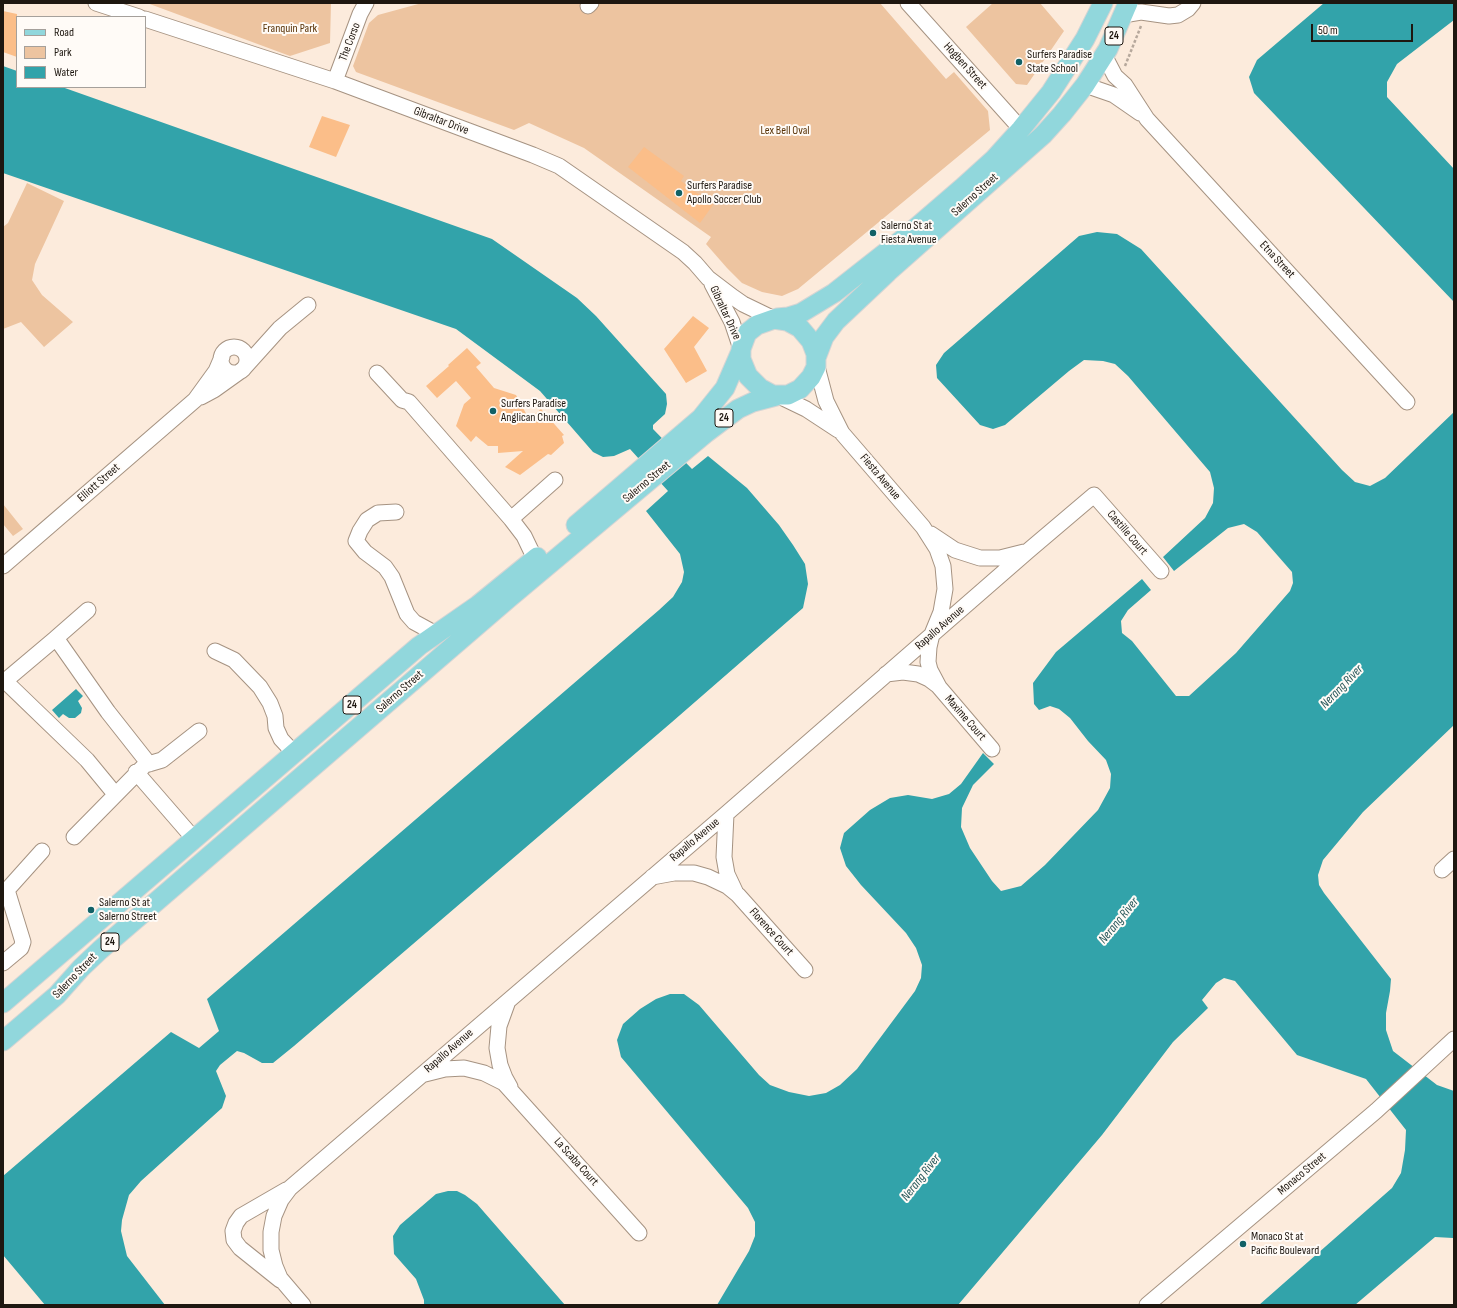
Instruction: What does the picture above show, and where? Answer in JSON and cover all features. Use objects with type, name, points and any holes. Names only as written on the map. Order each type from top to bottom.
[{"type":"main road","name":"Salerno Street","points":[[776,318],[801,312],[834,293],[904,238],[994,159],[1040,106],[1064,73],[1104,4]]},
{"type":"main road","name":"24","points":[[1085,85],[1104,55],[1126,9]]},
{"type":"main road","name":"Salerno Street","points":[[816,361],[819,347],[824,337],[836,321],[888,272],[1043,134],[1085,85]]},
{"type":"main road","name":"24","points":[[741,350],[744,339],[752,328],[761,322],[776,318]]},
{"type":"main road","points":[[776,318],[790,322],[802,330],[810,341],[816,361]]},
{"type":"main road","name":"Salerno Street","points":[[675,450],[721,394],[729,380],[741,350]]},
{"type":"main road","points":[[741,350],[742,364],[748,376],[760,388],[777,396]]},
{"type":"main road","name":"24","points":[[777,396],[792,394],[803,387],[813,374],[816,361]]},
{"type":"main road","name":"Salerno Street","points":[[3,1042],[57,995],[81,968],[100,950],[539,564],[648,472],[675,450],[738,408],[753,402],[777,396]]},
{"type":"main road","name":"Salerno Street","points":[[3,1003],[420,646],[539,564]]},
{"type":"main road","points":[[65,950],[81,968]]},
{"type":"street","points":[[96,3],[136,16]]},
{"type":"street","name":"The Corso","points":[[335,81],[360,14],[366,3]]},
{"type":"street","name":"Hogben Street","points":[[908,3],[1021,129]]},
{"type":"street","points":[[1126,9],[1140,12],[1178,15],[1188,9],[1193,3]]},
{"type":"street","name":"Gibraltar Drive","points":[[146,19],[335,81],[559,166],[683,252],[695,263],[708,278],[732,322],[741,350]]},
{"type":"street","name":"Etna Street","points":[[1104,55],[1115,76],[1125,85],[1147,119],[1407,402]]},
{"type":"street","name":"Etna Street","points":[[1085,85],[1114,95],[1147,119]]},
{"type":"street","name":"Gibraltar Drive","points":[[708,278],[743,304],[776,318]]},
{"type":"street","name":"Elliott Street","points":[[195,400],[214,390],[243,369],[280,328],[308,305]]},
{"type":"street","name":"Elliott Street","points":[[3,566],[195,400],[213,376],[227,352],[253,343],[280,328]]},
{"type":"street","points":[[239,348],[245,352],[247,359],[243,369],[235,372],[228,370],[223,365],[227,352],[239,348]]},
{"type":"street","name":"Fiesta Avenue","points":[[816,361],[826,401],[842,433],[918,521],[932,539],[937,549],[944,574],[945,589],[943,602],[932,634]]},
{"type":"street","points":[[377,373],[402,400],[409,402],[511,519],[524,536],[539,564]]},
{"type":"street","name":"Fiesta Avenue","points":[[777,396],[806,409],[842,433]]},
{"type":"street","points":[[511,519],[555,480]]},
{"type":"street","name":"Rapallo Avenue","points":[[286,1285],[240,1248],[234,1240],[233,1230],[236,1223],[244,1214],[294,1184],[726,814],[1094,495]]},
{"type":"street","name":"Castille Court","points":[[1094,495],[1161,571]]},
{"type":"street","points":[[396,512],[378,513],[367,520],[356,541],[365,552],[385,567],[392,577],[407,614],[414,622],[436,634]]},
{"type":"street","name":"Fiesta Avenue","points":[[918,521],[941,542],[970,556],[987,559],[1000,558],[1028,551]]},
{"type":"street","points":[[88,610],[4,682],[87,760],[115,794]]},
{"type":"street","name":"Maxime Court","points":[[932,634],[928,662],[932,675],[939,687],[992,749]]},
{"type":"street","points":[[56,638],[100,702],[149,764]]},
{"type":"street","points":[[215,651],[234,660],[260,687],[270,703],[275,716],[276,728],[282,739],[295,754]]},
{"type":"street","name":"Maxime Court","points":[[886,674],[903,672],[918,674],[929,679],[939,687]]},
{"type":"street","points":[[74,837],[143,766],[162,760],[199,731]]},
{"type":"street","points":[[133,776],[191,843]]},
{"type":"street","name":"Florence Court","points":[[726,814],[724,857],[727,874],[738,895]]},
{"type":"street","points":[[3,963],[21,948],[23,942],[7,890],[42,851]]},
{"type":"street","points":[[1442,870],[1454,859]]},
{"type":"street","name":"Florence Court","points":[[651,877],[679,873],[698,874],[721,882],[738,895],[805,970]]},
{"type":"street","name":"La Scaba Court","points":[[508,1000],[499,1026],[497,1048],[503,1074],[512,1090]]},
{"type":"street","name":"Monaco Street","points":[[1147,1305],[1376,1110],[1454,1039]]},
{"type":"street","name":"La Scaba Court","points":[[422,1074],[456,1068],[469,1069],[498,1079],[512,1090],[639,1233]]},
{"type":"street","name":"Rapallo Avenue","points":[[294,1184],[278,1206],[274,1216],[271,1232],[271,1244],[273,1261],[278,1274],[303,1305]]},
{"type":"path","points":[[1128,71],[1124,66],[1141,26]]},
{"type":"green space","name":"Franquin Park","points":[[147,3],[331,3],[330,43],[290,56]]},
{"type":"green space","name":"Lex Bell Oval","points":[[422,3],[880,3],[946,79],[954,72],[988,111],[990,130],[798,289],[782,296],[762,292],[742,283],[727,268],[706,244],[711,237],[584,148],[529,123],[514,130],[356,72],[353,66],[369,23],[378,15]]},
{"type":"green space","name":"Surfers Paradise State School","points":[[993,3],[1040,3],[1064,31],[1027,85],[1016,84],[966,27]]},
{"type":"green space","points":[[27,183],[64,201],[35,264],[32,280],[42,295],[73,322],[44,347],[21,322],[3,329],[3,227],[8,223]]},
{"type":"green space","points":[[3,504],[23,529],[13,536],[3,524]]},
{"type":"water","points":[[1324,3],[1454,3],[1454,20],[1397,64],[1387,82],[1387,97],[1454,169],[1454,302],[1254,93],[1249,77],[1257,60]]},
{"type":"water","points":[[3,66],[16,71],[16,88],[65,88],[492,239],[577,298],[596,316],[666,394],[667,404],[665,414],[653,425],[653,429],[692,469],[708,456],[747,488],[779,525],[793,545],[805,564],[808,584],[803,608],[294,1046],[273,1063],[262,1063],[244,1053],[237,1051],[220,1065],[216,1071],[226,1096],[222,1108],[141,1181],[129,1195],[122,1220],[121,1231],[127,1256],[165,1305],[45,1305],[3,1255],[3,1176],[171,1032],[199,1048],[219,1031],[207,999],[659,610],[673,597],[682,582],[684,572],[680,554],[646,511],[668,491],[630,449],[614,456],[603,457],[593,452],[540,391],[456,329],[3,173]]},
{"type":"water","name":"Nerang River","points":[[1097,232],[1117,234],[1141,249],[1342,470],[1355,482],[1370,486],[1385,478],[1454,412],[1454,725],[1363,812],[1323,860],[1318,875],[1319,885],[1324,893],[1391,979],[1386,1013],[1386,1030],[1393,1051],[1437,1085],[1454,1091],[1454,1239],[1435,1237],[1355,1305],[1259,1305],[1392,1188],[1401,1173],[1405,1150],[1406,1130],[1366,1079],[1297,1055],[1235,981],[1224,978],[1216,983],[1202,1000],[1208,1008],[1173,1042],[1102,1135],[958,1305],[717,1305],[749,1251],[755,1236],[755,1222],[748,1208],[621,1057],[617,1040],[623,1024],[640,1009],[656,999],[670,994],[684,994],[699,1005],[759,1075],[770,1085],[789,1092],[809,1096],[826,1093],[840,1085],[857,1069],[915,991],[921,978],[922,965],[916,948],[906,933],[861,885],[846,866],[840,848],[844,833],[870,810],[890,798],[908,795],[932,799],[949,794],[961,784],[983,753],[994,764],[973,785],[962,808],[961,827],[970,848],[992,881],[1001,891],[1021,886],[1045,865],[1098,810],[1110,788],[1111,774],[1106,760],[1088,741],[1070,718],[1059,709],[1050,706],[1039,710],[1034,704],[1033,683],[1056,652],[1142,579],[1151,590],[1128,610],[1121,621],[1122,633],[1132,641],[1176,696],[1189,696],[1236,653],[1290,591],[1293,583],[1292,572],[1257,532],[1244,524],[1228,528],[1174,571],[1163,557],[1205,518],[1213,503],[1214,488],[1210,472],[1128,376],[1115,364],[1103,361],[1084,360],[1005,425],[993,429],[980,425],[937,378],[936,365],[944,353],[1079,236]]},
{"type":"water","points":[[76,689],[83,696],[78,701],[82,708],[81,713],[75,718],[69,718],[63,714],[59,718],[52,710]]},
{"type":"water","points":[[448,1191],[457,1191],[477,1204],[565,1305],[424,1305],[424,1300],[416,1279],[394,1254],[393,1236],[400,1225],[436,1194]]},
{"type":"building","points":[[3,11],[17,14],[17,16],[16,57],[3,52]]},
{"type":"building","points":[[322,116],[350,125],[336,157],[309,147]]},
{"type":"building","name":"Surfers Paradise Apollo Soccer Club","points":[[644,147],[684,176],[681,181],[713,205],[700,223],[628,167]]},
{"type":"building","points":[[693,316],[709,328],[694,347],[707,371],[686,383],[664,349]]},
{"type":"building","name":"Surfers Paradise Anglican Church","points":[[467,348],[481,363],[476,367],[494,388],[516,395],[529,419],[541,409],[564,435],[562,436],[564,443],[551,455],[548,454],[520,475],[505,467],[523,451],[498,453],[498,446],[488,446],[476,436],[471,442],[456,426],[464,404],[471,398],[456,381],[437,398],[426,386]]},
{"type":"place","name":"Surfers Paradise State School","points":[[1019,62]]},
{"type":"place","name":"Surfers Paradise Apollo Soccer Club","points":[[679,193]]},
{"type":"place","name":"Salerno St at Fiesta Avenue","points":[[873,233]]},
{"type":"place","name":"Surfers Paradise Anglican Church","points":[[493,411]]},
{"type":"place","name":"Salerno St at Salerno Street","points":[[91,910]]},
{"type":"place","name":"Monaco St at Pacific Boulevard","points":[[1243,1244]]}]
